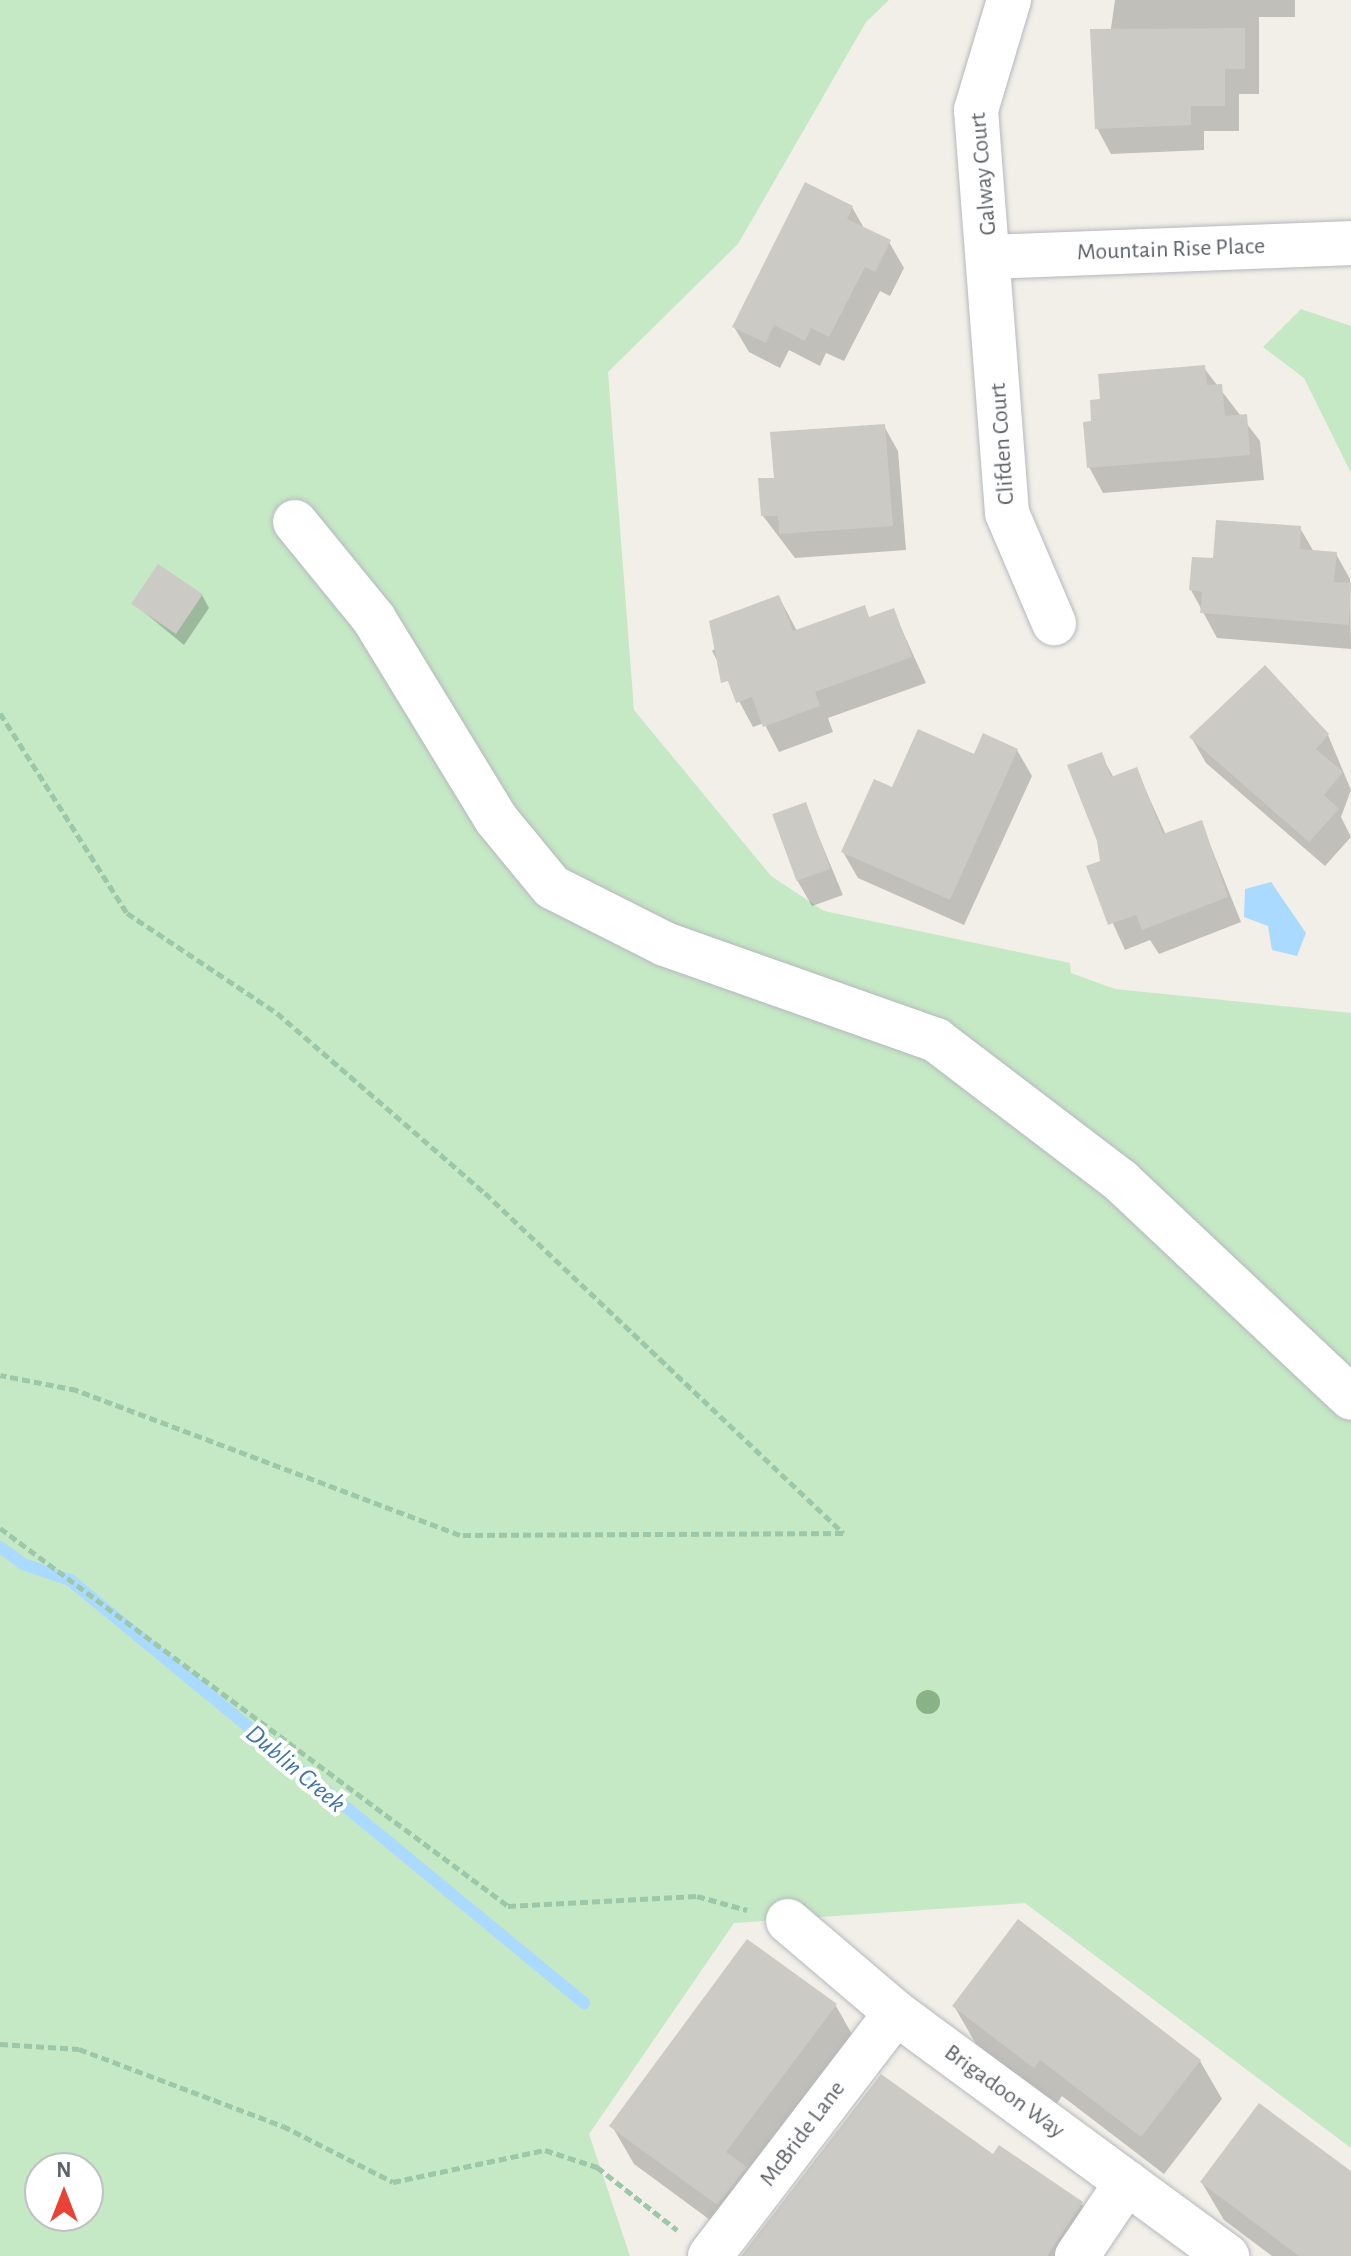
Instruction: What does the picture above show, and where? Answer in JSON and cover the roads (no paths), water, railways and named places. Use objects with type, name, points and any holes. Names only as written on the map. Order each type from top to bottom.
[{"type":"street","name":"Galway Court","points":[[991,257],[976,110],[1009,0]]},
{"type":"street","name":"Mountain Rise Place","points":[[991,257],[1351,243]]},
{"type":"street","name":"Clifden Court","points":[[991,257],[1007,513],[1054,623]]},
{"type":"street","points":[[295,522],[374,619],[496,819],[552,887],[665,944],[936,1040],[1121,1181],[1351,1398]]},
{"type":"street","name":"Brigadoon Way","points":[[788,1921],[896,2013],[1227,2256]]},
{"type":"street","name":"McBride Lane","points":[[697,2246],[896,2013]]},
{"type":"street","points":[[1077,2256],[1127,2182]]},
{"type":"water","points":[[1271,882],[1306,933],[1297,956],[1272,950],[1268,926],[1244,917],[1245,889]]},
{"type":"waterway","name":"Dublin Creek","points":[[0,1547],[23,1564],[70,1580],[584,2003]]}]
